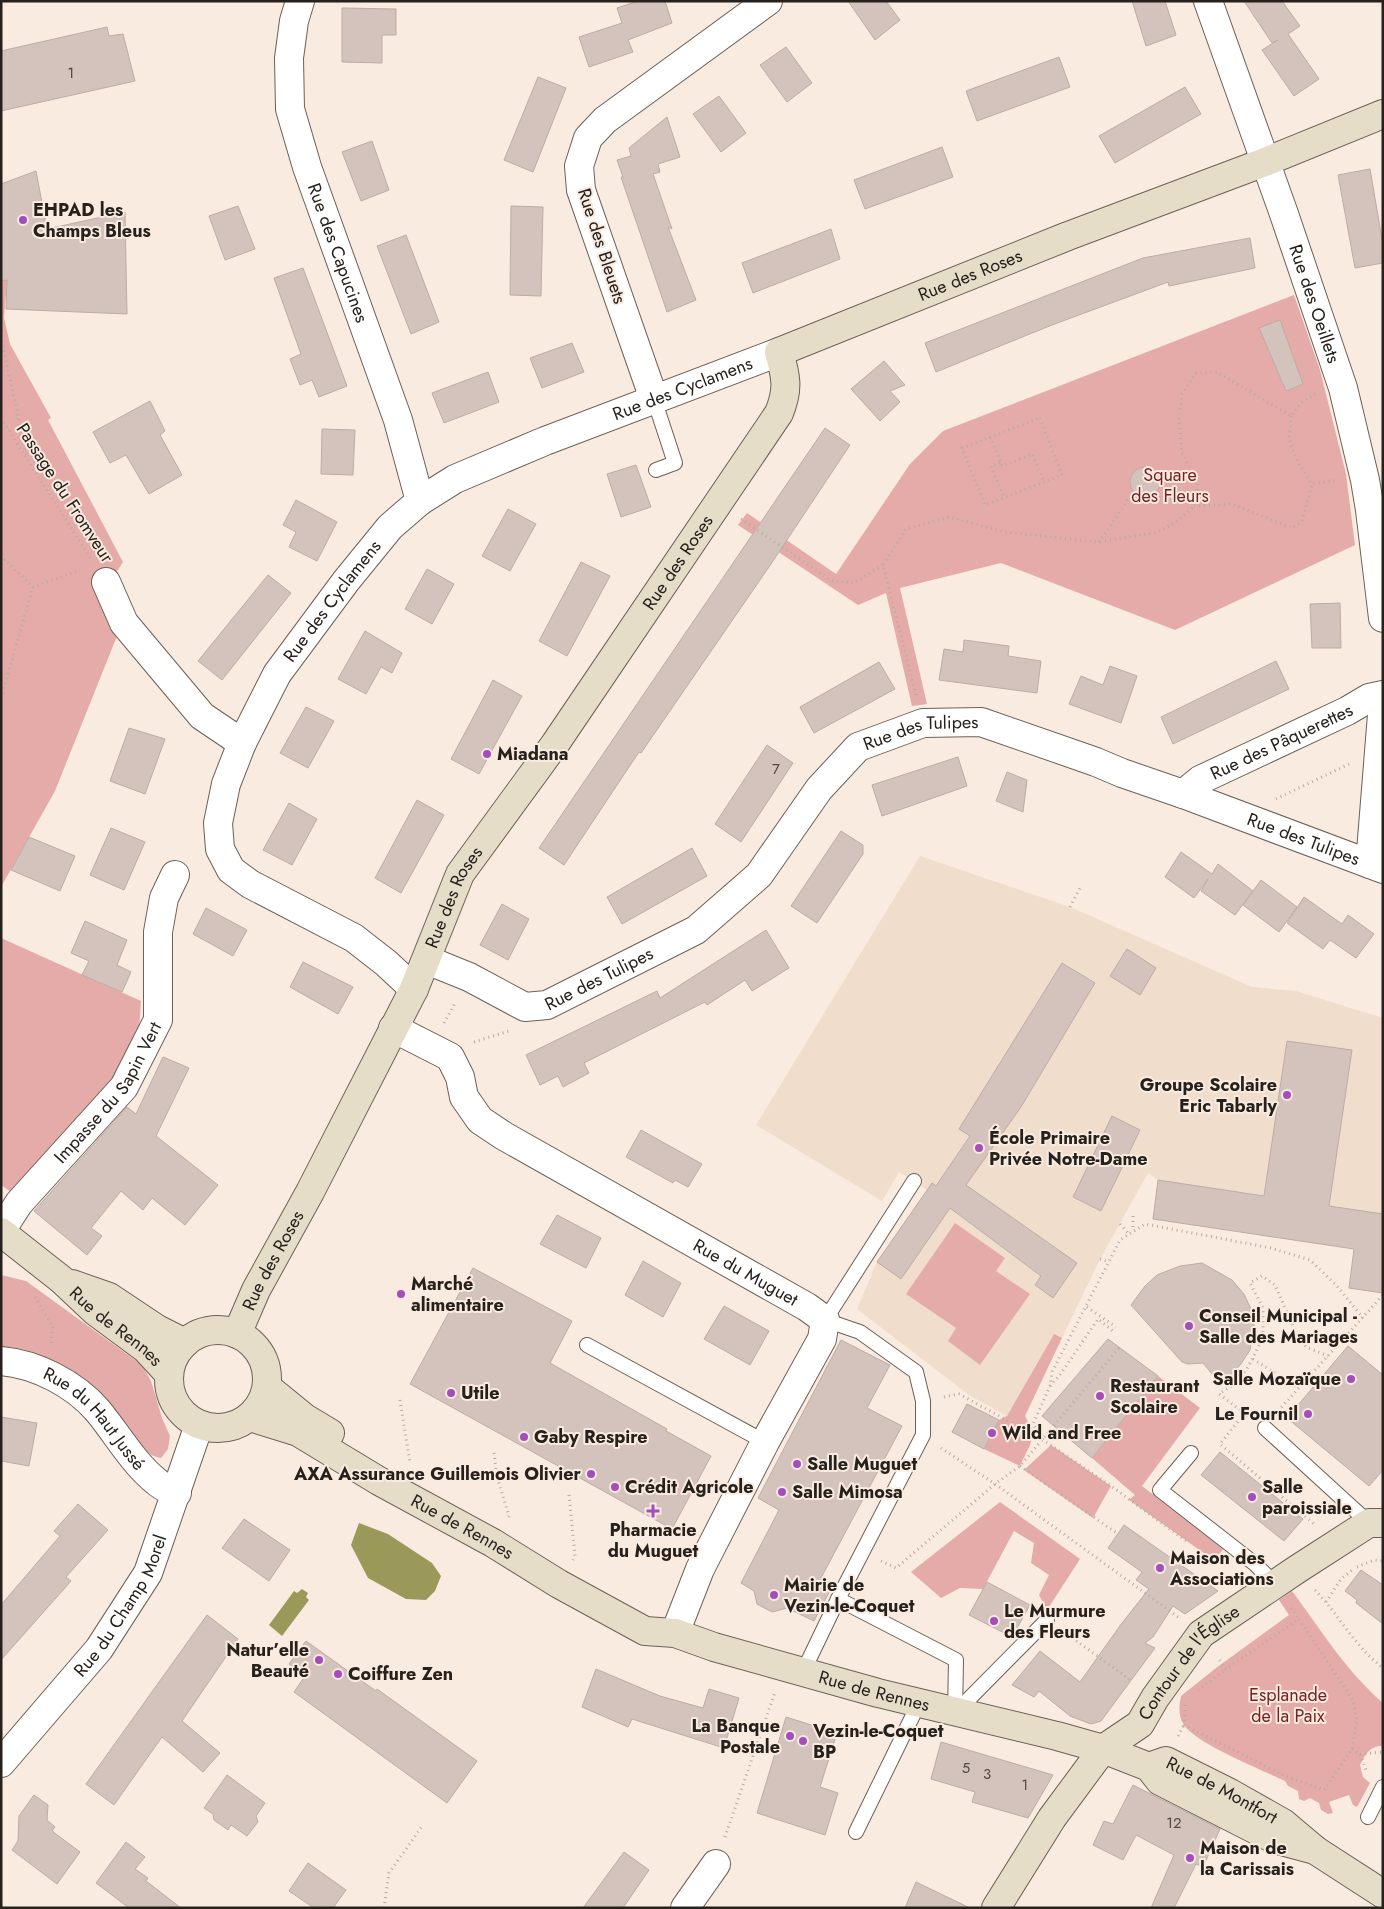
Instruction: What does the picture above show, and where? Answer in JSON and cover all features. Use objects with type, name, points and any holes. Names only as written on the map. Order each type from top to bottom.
[{"type":"main road","name":"Rue des Roses","points":[[237,1334],[256,1290],[310,1192],[414,989],[460,874],[555,744],[779,413],[786,396],[784,369],[779,352],[1068,236],[1265,162],[1383,114]]},
{"type":"main road","name":"Rue de Rennes","points":[[1,1232],[62,1280],[96,1312],[146,1349],[169,1374]]},
{"type":"main road","name":"Rue de Rennes","points":[[62,1280],[109,1297],[157,1330],[185,1343]]},
{"type":"main road","points":[[224,1330],[237,1334],[251,1342],[261,1355],[267,1371],[267,1387],[264,1398],[250,1417],[239,1424],[226,1428],[212,1428],[199,1425],[185,1416],[175,1403],[170,1387],[169,1374],[175,1355],[185,1343],[196,1335],[224,1330]]},
{"type":"main road","name":"Rue de Rennes","points":[[267,1387],[306,1418],[322,1428],[655,1615],[675,1632]]},
{"type":"main road","name":"Rue de Rennes","points":[[250,1417],[298,1432],[379,1481],[493,1543],[559,1584],[645,1631],[675,1632],[714,1647],[803,1672],[955,1713],[1056,1736],[1103,1749]]},
{"type":"main road","name":"Contour de l'Église","points":[[996,1908],[1052,1818],[1103,1749],[1140,1724],[1155,1698],[1201,1634],[1285,1577],[1376,1523]]},
{"type":"main road","name":"Rue de Montfort","points":[[1103,1749],[1149,1767],[1166,1761],[1214,1785],[1283,1823],[1315,1850],[1383,1894]]},
{"type":"street","name":"Rue des Capucines","points":[[300,1],[294,21],[289,58],[290,109],[307,167],[398,420],[420,501]]},
{"type":"street","name":"Rue des Bleuets","points":[[654,398],[581,190],[579,166],[588,138],[605,120],[768,1]]},
{"type":"street","name":"Rue des Oeillets","points":[[1208,1],[1342,388],[1365,480],[1383,618]]},
{"type":"street","name":"Rue des Cyclamens","points":[[414,989],[386,963],[354,938],[250,884],[231,870],[220,849],[218,823],[226,784],[242,743],[277,674],[346,581],[390,527],[420,501],[455,479],[545,441],[779,352]]},
{"type":"street","points":[[100,573],[124,623],[202,716],[242,743]]},
{"type":"street","name":"Rue des Pâquerettes","points":[[1183,794],[1200,780],[1347,711],[1368,698],[1383,695]]},
{"type":"street","points":[[1376,866],[1378,757],[1383,702]]},
{"type":"street","name":"Rue des Tulipes","points":[[427,960],[469,976],[525,1007],[547,1006],[696,930],[759,875],[819,789],[858,747],[923,722],[981,722],[1183,794],[1376,866]]},
{"type":"street","name":"Impasse du Sapin Vert","points":[[1,1232],[19,1202],[124,1087],[158,1020],[158,932],[164,898],[175,875]]},
{"type":"street","name":"Rue du Muguet","points":[[393,1028],[450,1057],[460,1077],[464,1097],[480,1120],[504,1136],[807,1307],[825,1320]]},
{"type":"street","points":[[675,1632],[700,1569],[765,1442],[822,1340],[825,1320]]},
{"type":"street","name":"Rue du Haut Jussé","points":[[1,1361],[15,1362],[46,1373],[71,1388],[96,1409],[157,1483],[177,1493]]},
{"type":"street","name":"Rue du Champ Morel","points":[[1,1763],[99,1650],[148,1573],[199,1425]]},
{"type":"street","points":[[685,1908],[716,1864]]},
{"type":"lane","name":"Rue des Bleuets","points":[[654,398],[675,464],[656,470]]},
{"type":"lane","points":[[803,1672],[838,1599],[923,1435],[923,1401],[916,1372],[860,1332],[825,1320],[914,1181]]},
{"type":"lane","points":[[587,1345],[765,1442]]},
{"type":"lane","points":[[1265,1428],[1376,1523]]},
{"type":"lane","points":[[1191,1453],[1160,1490],[1255,1564],[1285,1577]]},
{"type":"lane","points":[[838,1599],[956,1660],[955,1713]]},
{"type":"lane","points":[[955,1713],[1047,1620]]},
{"type":"lane","points":[[856,1832],[919,1703]]},
{"type":"lane","points":[[1368,1817],[1383,1787]]},
{"type":"path","points":[[1,336],[26,457]]},
{"type":"path","points":[[718,504],[832,581],[854,583],[883,565],[906,529],[949,517],[1005,532],[1098,542],[1158,532],[1178,521],[1194,506],[1198,482],[1182,453],[1179,421],[1182,394],[1196,373],[1216,372],[1291,416]]},
{"type":"path","points":[[1194,506],[1232,504],[1292,528],[1302,521],[1312,484],[1297,461],[1289,438],[1291,416],[1301,403],[1315,393]]},
{"type":"path","name":"Passage du Fromveur","points":[[1,418],[100,573]]},
{"type":"path","points":[[1040,418],[1062,475],[1044,482],[985,505],[962,448],[1040,418]]},
{"type":"path","points":[[990,437],[1002,466],[1032,454],[1044,482]]},
{"type":"path","points":[[1000,462],[991,466],[1004,498]]},
{"type":"path","points":[[1312,484],[1346,479],[1365,480]]},
{"type":"path","points":[[1098,542],[1133,493]]},
{"type":"path","points":[[1,555],[33,587]]},
{"type":"path","points":[[1,564],[4,560]]},
{"type":"path","points":[[883,565],[923,722]]},
{"type":"path","points":[[33,587],[100,573]]},
{"type":"path","points":[[1,698],[33,587]]},
{"type":"path","points":[[1249,819],[1253,810],[1364,757],[1378,757]]},
{"type":"path","points":[[1070,907],[1080,888]]},
{"type":"path","points":[[1133,1216],[1133,1231]]},
{"type":"path","points":[[1120,1224],[1129,1234]]},
{"type":"path","points":[[1050,1386],[1052,1372],[1120,1240],[1145,1224],[1271,1248],[1310,1260],[1336,1285],[1363,1318]]},
{"type":"path","points":[[1100,1259],[1109,1262]]},
{"type":"path","points":[[1328,1356],[1306,1347],[1297,1335],[1275,1285],[1262,1276],[1250,1283],[1263,1308],[1263,1338],[1247,1370],[1233,1385],[1220,1394],[1265,1428],[1383,1295]]},
{"type":"path","points":[[30,1292],[53,1326],[46,1373]]},
{"type":"path","points":[[1087,1307],[1116,1327]]},
{"type":"path","points":[[1042,1440],[1033,1424],[1050,1386],[1098,1319],[1113,1331]]},
{"type":"path","points":[[862,1553],[896,1568],[995,1484],[1020,1466],[1119,1348]]},
{"type":"path","points":[[1253,1359],[1299,1388]]},
{"type":"path","points":[[923,1401],[959,1394],[1042,1440],[1111,1486],[1188,1542]]},
{"type":"path","points":[[400,1400],[410,1463]]},
{"type":"path","points":[[1244,1414],[1220,1444],[1320,1528]]},
{"type":"path","points":[[923,1435],[995,1484],[1164,1607]]},
{"type":"path","points":[[494,1452],[497,1476],[509,1516],[502,1528]]},
{"type":"path","points":[[1020,1466],[1118,1534]]},
{"type":"path","points":[[569,1495],[575,1556],[570,1568]]},
{"type":"path","points":[[1326,1602],[1341,1579],[1357,1567],[1374,1560],[1383,1561]]},
{"type":"path","points":[[1285,1577],[1326,1602],[1368,1656],[1383,1668]]},
{"type":"path","points":[[1184,1725],[1285,1776],[1324,1790],[1352,1749],[1357,1719],[1353,1700],[1299,1619],[1194,1693]]},
{"type":"path","points":[[1047,1620],[1155,1698]]},
{"type":"path","points":[[1201,1634],[1226,1670]]},
{"type":"path","points":[[716,1864],[776,1686]]},
{"type":"path","points":[[1175,1741],[1184,1725],[1186,1698]]},
{"type":"path","points":[[1352,1749],[1360,1754],[1383,1752]]},
{"type":"path","points":[[384,1908],[389,1873],[423,1825]]},
{"type":"shaded area","name":"École Primaire Privée Notre-Dame","points":[[920,856],[1070,907],[1252,987],[1296,991],[1383,1018],[1383,1293],[1349,1288],[1354,1249],[1153,1219],[1158,1180],[1148,1173],[1100,1259],[1062,1338],[1053,1335],[1007,1416],[969,1395],[857,1309],[877,1262],[927,1190],[899,1172],[882,1201],[756,1125]]},
{"type":"shaded area","points":[[359,1523],[388,1534],[432,1563],[441,1576],[435,1591],[426,1600],[406,1599],[368,1578],[351,1545]]},
{"type":"shaded area","points":[[302,1589],[308,1593],[306,1597],[309,1600],[282,1636],[269,1625],[294,1591],[297,1593]]},
{"type":"green space","points":[[7,280],[4,318],[10,344],[51,418],[48,420],[123,562],[112,579],[117,636],[55,791],[1,887],[1,281]]},
{"type":"green space","name":"Square des Fleurs","points":[[1294,295],[1320,370],[1346,474],[1355,545],[1175,630],[1001,563],[900,588],[927,704],[912,706],[886,593],[858,605],[738,525],[747,513],[836,574],[910,464],[943,431]]},
{"type":"green space","points":[[1,938],[141,1001],[138,1045],[120,1076],[11,1192],[1,1185]]},
{"type":"green space","points":[[955,1223],[1005,1258],[996,1271],[1030,1294],[980,1365],[948,1341],[956,1328],[906,1294]]},
{"type":"green space","points":[[1,1275],[26,1281],[142,1365],[151,1381],[162,1418],[170,1436],[168,1449],[161,1458],[152,1455],[138,1444],[112,1406],[76,1374],[62,1365],[32,1352],[1,1347]]},
{"type":"green space","points":[[1054,1334],[1062,1338],[1025,1416],[1032,1436],[1020,1466],[984,1449],[999,1420],[1007,1416]]},
{"type":"green space","points":[[1158,1376],[1200,1408],[1142,1486],[1223,1549],[1215,1561],[1129,1500],[1135,1495],[1092,1458]]},
{"type":"green space","points":[[1051,1445],[1111,1486],[1093,1518],[1024,1470]]},
{"type":"green space","points":[[1000,1502],[1080,1559],[1047,1610],[1039,1595],[1049,1575],[1031,1563],[1034,1543],[1014,1531],[983,1589],[960,1588],[941,1598],[911,1572]]},
{"type":"green space","name":"Esplanade de la Paix","points":[[1292,1591],[1346,1664],[1383,1703],[1383,1746],[1371,1749],[1360,1765],[1363,1777],[1370,1783],[1357,1807],[1353,1805],[1349,1795],[1329,1802],[1333,1813],[1328,1814],[1321,1810],[1319,1803],[1310,1798],[1304,1801],[1299,1799],[1298,1791],[1288,1786],[1285,1781],[1231,1756],[1202,1740],[1184,1725],[1180,1715],[1181,1696],[1289,1615],[1279,1600]]},
{"type":"building","points":[[638,1],[665,1],[672,23],[628,40],[633,52],[589,67],[579,37],[622,23],[617,8]]},
{"type":"building","points":[[848,1],[886,1],[900,20],[875,40]]},
{"type":"building","points":[[1132,1],[1165,1],[1176,35],[1146,46]]},
{"type":"building","points":[[1244,1],[1282,1],[1300,26],[1288,34],[1319,79],[1294,96],[1262,50],[1278,40],[1272,43]]},
{"type":"building","points":[[342,8],[396,9],[396,35],[382,35],[382,63],[342,62]]},
{"type":"building","points":[[107,27],[109,36],[123,34],[135,81],[1,111],[1,51]]},
{"type":"building","points":[[786,47],[812,83],[787,102],[760,65]]},
{"type":"building","points":[[1059,57],[1070,87],[977,121],[966,91]]},
{"type":"building","points":[[538,77],[566,88],[533,172],[504,160]]},
{"type":"building","points":[[1185,87],[1201,114],[1115,163],[1099,136]]},
{"type":"building","points":[[719,96],[746,133],[721,152],[693,114]]},
{"type":"building","points":[[667,117],[680,157],[658,164],[660,172],[653,174],[672,229],[668,227],[696,300],[667,312],[621,177],[623,177],[617,160],[631,156],[629,148]]},
{"type":"building","points":[[372,141],[389,190],[361,201],[342,152]]},
{"type":"building","points":[[942,147],[953,177],[865,209],[854,180]]},
{"type":"building","points":[[1370,169],[1383,245],[1383,263],[1355,268],[1338,175]]},
{"type":"building","name":"EHPAD les Champs Bleus","points":[[36,171],[47,229],[125,212],[127,314],[6,309],[7,280],[1,281],[1,184]]},
{"type":"building","points":[[238,206],[255,249],[225,260],[209,216]]},
{"type":"building","points":[[511,206],[543,207],[541,296],[510,295]]},
{"type":"building","points":[[831,229],[840,259],[753,293],[742,263]]},
{"type":"building","points":[[406,235],[439,322],[411,334],[377,246]]},
{"type":"building","points":[[1250,238],[1255,268],[1169,286],[1168,282],[1052,325],[936,372],[925,343],[1143,258]]},
{"type":"building","points":[[303,268],[347,386],[319,397],[312,380],[300,385],[290,359],[301,354],[274,278]]},
{"type":"building","points":[[1280,320],[1303,384],[1286,391],[1259,328]]},
{"type":"building","points":[[572,343],[584,372],[542,388],[530,358]]},
{"type":"building","points":[[884,361],[905,385],[890,391],[900,402],[880,421],[851,389]]},
{"type":"building","points":[[488,372],[499,402],[444,423],[432,393]]},
{"type":"building","points":[[150,401],[165,431],[160,435],[182,475],[149,494],[126,455],[110,463],[93,432]]},
{"type":"building","points":[[825,428],[850,445],[771,564],[641,753],[639,752],[564,865],[539,848]]},
{"type":"building","points":[[322,429],[355,430],[353,475],[321,474]]},
{"type":"building","points":[[636,465],[651,507],[621,517],[607,474]]},
{"type":"building","points":[[1145,467],[1156,471],[1160,482],[1156,493],[1145,497],[1134,493],[1130,482],[1134,471]]},
{"type":"building","points":[[296,500],[337,522],[317,561],[289,547],[296,532],[283,525]]},
{"type":"building","points":[[508,509],[536,524],[510,571],[482,556]]},
{"type":"building","points":[[581,562],[610,576],[567,656],[539,641]]},
{"type":"building","points":[[427,569],[454,584],[432,624],[405,609]]},
{"type":"building","points":[[268,575],[291,593],[222,680],[198,661]]},
{"type":"building","points":[[1340,603],[1341,648],[1312,648],[1310,604]]},
{"type":"building","points":[[365,631],[402,653],[392,673],[381,667],[366,694],[338,679]]},
{"type":"building","points":[[964,640],[1009,646],[1008,656],[1041,661],[1037,693],[939,680],[944,649],[963,652]]},
{"type":"building","points":[[1276,661],[1289,689],[1173,744],[1161,717]]},
{"type":"building","points":[[879,662],[895,689],[814,733],[800,707]]},
{"type":"building","points":[[1110,666],[1137,676],[1121,723],[1069,704],[1081,676],[1103,685]]},
{"type":"building","points":[[493,680],[522,696],[479,774],[451,759]]},
{"type":"building","points":[[306,707],[334,721],[308,768],[280,753]]},
{"type":"building","points":[[129,728],[165,739],[145,794],[110,781]]},
{"type":"building","points":[[767,745],[793,763],[741,842],[715,824]]},
{"type":"building","points":[[958,757],[967,786],[882,816],[872,785]]},
{"type":"building","points":[[1007,772],[1027,780],[1023,812],[996,801]]},
{"type":"building","points":[[417,800],[444,815],[401,893],[375,878]]},
{"type":"building","points":[[289,803],[317,819],[292,865],[263,850]]},
{"type":"building","points":[[111,828],[145,842],[124,890],[90,875]]},
{"type":"building","points":[[841,831],[863,845],[863,854],[817,923],[791,906]]},
{"type":"building","points":[[29,837],[75,856],[60,891],[11,870]]},
{"type":"building","points":[[692,848],[707,876],[622,924],[607,897]]},
{"type":"building","points":[[1181,852],[1212,874],[1218,864],[1253,891],[1235,915],[1201,891],[1208,879],[1194,898],[1165,877]]},
{"type":"building","points":[[1261,880],[1297,907],[1279,932],[1243,905]]},
{"type":"building","points":[[1304,897],[1342,924],[1348,915],[1374,934],[1356,958],[1330,940],[1323,949],[1287,923]]},
{"type":"building","points":[[502,904],[529,919],[508,960],[480,945]]},
{"type":"building","points":[[206,908],[247,930],[233,956],[193,934]]},
{"type":"building","points":[[85,921],[127,940],[117,965],[131,972],[122,992],[82,975],[89,961],[71,953]]},
{"type":"building","points":[[766,930],[789,968],[752,991],[745,980],[707,1005],[705,1002],[584,1063],[589,1073],[563,1087],[558,1076],[540,1085],[526,1055],[657,991],[660,998]]},
{"type":"building","points":[[1127,949],[1156,968],[1140,995],[1110,976]]},
{"type":"building","points":[[303,962],[353,987],[338,1014],[290,987]]},
{"type":"building","points":[[1062,963],[1095,983],[1021,1107],[966,1185],[1077,1263],[1053,1298],[1035,1285],[1041,1276],[950,1208],[901,1279],[877,1262],[932,1183],[936,1186],[970,1136],[959,1129]]},
{"type":"building","points":[[1287,1041],[1352,1050],[1329,1206],[1383,1214],[1383,1293],[1349,1288],[1354,1249],[1153,1219],[1158,1180],[1264,1196]]},
{"type":"building","points":[[163,1057],[189,1068],[156,1136],[218,1185],[185,1225],[152,1198],[143,1210],[121,1191],[91,1228],[102,1236],[87,1255],[34,1211],[127,1107],[136,1114]]},
{"type":"building","points":[[1112,1116],[1140,1130],[1101,1211],[1073,1197]]},
{"type":"building","points":[[641,1130],[702,1164],[688,1187],[675,1180],[673,1183],[626,1157]]},
{"type":"building","points":[[557,1215],[601,1238],[586,1268],[540,1244]]},
{"type":"building","points":[[643,1261],[681,1283],[663,1317],[625,1295]]},
{"type":"building","points":[[1202,1263],[1232,1280],[1244,1294],[1251,1309],[1254,1325],[1250,1350],[1241,1364],[1221,1385],[1203,1363],[1188,1364],[1182,1362],[1131,1305],[1145,1286],[1157,1275],[1180,1266]]},
{"type":"building","points":[[473,1268],[572,1321],[550,1363],[711,1456],[672,1529],[410,1384]]},
{"type":"building","points":[[724,1306],[769,1331],[750,1365],[704,1339]]},
{"type":"building","name":"Restaurant Scolaire","points":[[1108,1339],[1158,1376],[1092,1458],[1042,1416]]},
{"type":"building","points":[[841,1340],[890,1365],[867,1408],[902,1426],[821,1578],[833,1585],[814,1621],[787,1608],[772,1612],[757,1604],[754,1591],[741,1583],[779,1510],[758,1498]]},
{"type":"building","points":[[1348,1346],[1383,1375],[1383,1470],[1369,1486],[1287,1418]]},
{"type":"building","points":[[967,1404],[999,1420],[984,1449],[952,1432]]},
{"type":"building","points":[[1,1417],[37,1423],[29,1466],[1,1461]]},
{"type":"building","name":"Salle paroissiale","points":[[1220,1452],[1303,1519],[1284,1541],[1201,1475]]},
{"type":"building","points":[[78,1504],[108,1530],[66,1577],[71,1581],[1,1660],[1,1605],[60,1536],[54,1531]]},
{"type":"building","points":[[244,1519],[290,1550],[269,1581],[222,1548]]},
{"type":"building","points":[[1124,1525],[1218,1591],[1185,1614],[1173,1606],[1153,1637],[1145,1643],[1155,1648],[1101,1721],[1091,1724],[1070,1716],[1039,1691],[1034,1697],[1012,1685],[1040,1651],[1080,1682],[1149,1589],[1136,1580],[1142,1572],[1108,1548]]},
{"type":"building","points":[[1361,1570],[1383,1585],[1383,1624],[1356,1603],[1357,1600],[1345,1591]]},
{"type":"building","points":[[987,1582],[1030,1605],[1012,1637],[969,1615]]},
{"type":"building","points":[[207,1615],[238,1639],[182,1721],[220,1753],[203,1772],[162,1737],[114,1805],[86,1784]]},
{"type":"building","points":[[306,1641],[477,1761],[447,1803],[294,1692],[305,1676],[289,1664]]},
{"type":"building","points":[[596,1669],[660,1696],[703,1708],[709,1689],[739,1698],[724,1748],[632,1719],[628,1727],[582,1707]]},
{"type":"building","points":[[786,1717],[837,1733],[820,1787],[838,1793],[825,1835],[757,1813]]},
{"type":"building","points":[[941,1742],[1053,1775],[1028,1818],[972,1802],[975,1792],[931,1779]]},
{"type":"building","points":[[227,1775],[265,1803],[256,1816],[258,1822],[247,1836],[231,1825],[228,1830],[214,1820],[213,1814],[204,1808]]},
{"type":"building","points":[[1133,1785],[1220,1829],[1203,1867],[1196,1864],[1174,1908],[1151,1908],[1174,1855],[1136,1835],[1123,1860],[1093,1845],[1104,1821],[1113,1824]]},
{"type":"building","points":[[34,1795],[48,1805],[47,1820],[55,1827],[52,1831],[80,1852],[57,1884],[12,1850],[18,1841],[19,1816]]},
{"type":"building","points":[[126,1842],[145,1857],[135,1869],[148,1878],[146,1881],[181,1908],[129,1908],[96,1883]]},
{"type":"building","points":[[624,1852],[649,1870],[623,1908],[583,1908]]},
{"type":"building","points":[[308,1863],[346,1890],[333,1908],[314,1908],[289,1891]]},
{"type":"building","points":[[916,1882],[970,1908],[905,1908]]},
{"type":"place","name":"EHPAD les Champs Bleus","points":[[23,220]]},
{"type":"place","name":"Miadana","points":[[487,754]]},
{"type":"place","name":"Groupe Scolaire Eric Tabarly","points":[[1287,1095]]},
{"type":"place","name":"École Primaire Privée Notre-Dame","points":[[979,1148]]},
{"type":"place","name":"Marché alimentaire","points":[[401,1294]]},
{"type":"place","name":"Conseil Municipal - Salle des Mariages","points":[[1189,1326]]},
{"type":"place","name":"Salle Mozaïque","points":[[1351,1379]]},
{"type":"place","name":"Utile","points":[[451,1393]]},
{"type":"place","name":"Restaurant Scolaire","points":[[1100,1396]]},
{"type":"place","name":"Le Fournil","points":[[1308,1414]]},
{"type":"place","name":"Wild and Free","points":[[992,1433]]},
{"type":"place","name":"Gaby Respire","points":[[524,1437]]},
{"type":"place","name":"Salle Muguet","points":[[797,1464]]},
{"type":"place","name":"AXA Assurance Guillemois Olivier","points":[[591,1474]]},
{"type":"place","name":"Crédit Agricole","points":[[615,1487]]},
{"type":"place","name":"Salle Mimosa","points":[[782,1492]]},
{"type":"place","name":"Salle paroissiale","points":[[1252,1497]]},
{"type":"place","name":"Pharmacie du Muguet","points":[[653,1511]]},
{"type":"place","name":"Maison des Associations","points":[[1160,1568]]},
{"type":"place","name":"Mairie de Vezin-le-Coquet","points":[[774,1595]]},
{"type":"place","name":"Le Murmure des Fleurs","points":[[994,1621]]},
{"type":"place","name":"Natur’elle Beauté","points":[[319,1660]]},
{"type":"place","name":"Coiffure Zen","points":[[338,1674]]},
{"type":"place","name":"La Banque Postale","points":[[790,1736]]},
{"type":"place","name":"Vezin-le-Coquet BP","points":[[803,1741]]},
{"type":"place","name":"Maison de la Carissais","points":[[1190,1858]]}]
